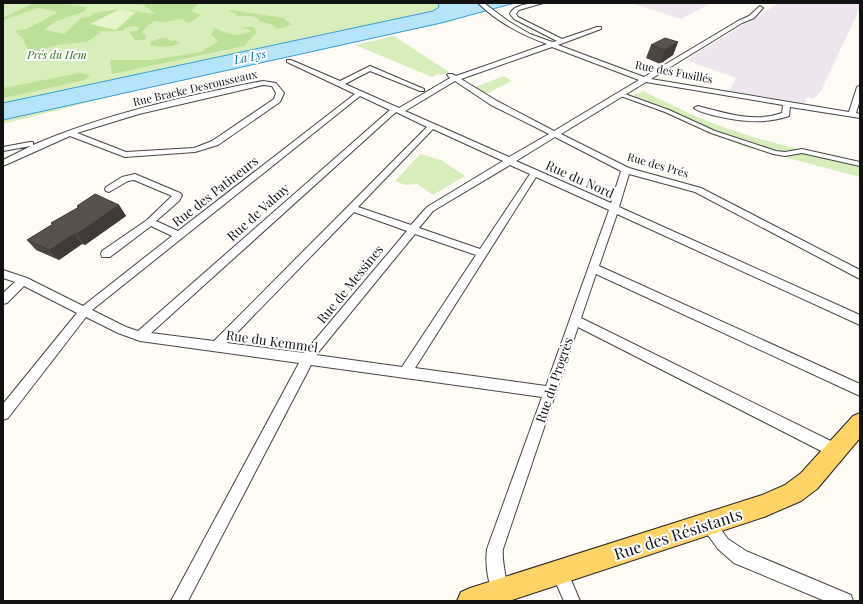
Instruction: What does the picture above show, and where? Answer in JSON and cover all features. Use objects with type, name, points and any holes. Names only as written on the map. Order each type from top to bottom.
[{"type":"main road","name":"Rue des Résistants","points":[[487,597],[559,572],[764,506],[793,493],[809,480],[860,423]]},
{"type":"street","name":"Rue des Fusillés","points":[[481,3],[496,15],[523,32],[645,80],[860,116]]},
{"type":"street","points":[[540,3],[517,9],[513,12],[513,14],[528,24],[562,41]]},
{"type":"street","name":"Rue de Messines","points":[[179,601],[307,360],[412,229],[433,207],[740,22],[757,14],[762,7]]},
{"type":"street","points":[[395,109],[422,90],[452,77],[528,54],[599,28]]},
{"type":"street","name":"Rue du Nord","points":[[289,61],[860,320]]},
{"type":"street","points":[[340,84],[370,68],[422,90]]},
{"type":"street","points":[[395,109],[452,77]]},
{"type":"street","name":"Rue des Prés","points":[[452,77],[494,103],[626,170],[698,190],[860,276]]},
{"type":"street","name":"Rue Bracke Desrousseaux","points":[[3,163],[46,141],[69,133],[123,115],[263,83],[274,84],[280,93],[274,102],[215,143],[195,150],[125,154],[69,133]]},
{"type":"street","points":[[852,115],[860,87]]},
{"type":"street","name":"Rue des Patineurs","points":[[3,414],[85,310],[360,93]]},
{"type":"street","points":[[620,94],[713,132],[775,153],[785,154],[802,151],[860,164]]},
{"type":"street","points":[[698,108],[724,116],[767,118],[786,114],[787,104]]},
{"type":"street","name":"Rue de Valmy","points":[[140,336],[395,109]]},
{"type":"street","points":[[216,347],[432,126]]},
{"type":"street","name":"Rue Bracke Desrousseaux","points":[[3,149],[46,141]]},
{"type":"street","name":"Rue du Progrès","points":[[487,597],[494,568],[495,549],[626,170]]},
{"type":"street","points":[[405,373],[535,172]]},
{"type":"street","points":[[106,254],[150,222],[177,198],[176,195],[135,177],[128,178],[109,189]]},
{"type":"street","points":[[352,208],[483,254]]},
{"type":"street","points":[[150,222],[179,236]]},
{"type":"street","points":[[593,268],[860,390]]},
{"type":"street","name":"Rue du Kemmel","points":[[3,274],[23,281],[85,310],[122,330],[140,336],[549,392]]},
{"type":"street","points":[[3,300],[23,281]]},
{"type":"street","points":[[574,320],[836,451]]},
{"type":"street","points":[[708,524],[723,544],[740,557],[845,601]]},
{"type":"street","points":[[559,572],[572,601]]},
{"type":"shaded area","points":[[631,3],[711,3],[681,19]]},
{"type":"shaded area","points":[[779,3],[860,3],[860,8],[821,91],[814,99],[808,97],[804,103],[729,91],[736,78],[686,60]]},
{"type":"green space","name":"Prés du Hem","points":[[3,3],[470,3],[462,15],[454,21],[164,83],[3,124]]},
{"type":"green space","points":[[34,3],[53,3],[87,7],[85,11],[54,22],[44,30],[64,34],[81,18],[89,17],[94,13],[120,9],[156,14],[143,5],[122,3],[199,3],[191,11],[201,15],[189,23],[182,19],[165,22],[155,21],[148,25],[142,33],[147,36],[144,37],[147,37],[145,40],[135,40],[129,32],[138,30],[139,27],[133,26],[125,28],[123,31],[103,31],[87,42],[57,45],[30,54],[24,40],[15,31],[27,29],[58,12],[38,8],[3,20],[3,18]]},
{"type":"green space","points":[[120,9],[136,12],[116,30],[90,24]]},
{"type":"green space","points":[[232,10],[283,18],[292,25],[277,29],[271,24],[259,21],[259,19],[252,16],[236,16],[236,14],[228,11]]},
{"type":"green space","points":[[241,27],[254,27],[257,32],[244,46],[112,74],[110,60],[152,60],[201,52],[218,41],[211,35],[215,28],[237,35],[251,31]]},
{"type":"green space","points":[[394,36],[449,72],[432,77],[355,45]]},
{"type":"green space","points":[[160,38],[167,38],[171,41],[175,40],[181,43],[166,47],[150,45],[150,42]]},
{"type":"green space","points":[[80,73],[90,75],[85,80],[3,98],[3,88]]},
{"type":"green space","points":[[504,76],[512,81],[486,94],[475,87]]},
{"type":"green space","points":[[643,91],[702,119],[753,137],[799,149],[860,162],[860,177],[742,146],[628,98]]},
{"type":"green space","points":[[420,154],[441,160],[465,176],[433,195],[417,184],[405,185],[395,181]]},
{"type":"water","name":"La Lys","points":[[438,3],[515,3],[441,23],[3,120],[3,103],[433,11],[439,7]]},
{"type":"building","points":[[665,38],[678,42],[665,50],[651,45]]},
{"type":"building","points":[[95,194],[119,205],[77,234],[74,234],[50,250],[27,240],[53,224],[51,223],[79,207],[77,206]]}]
